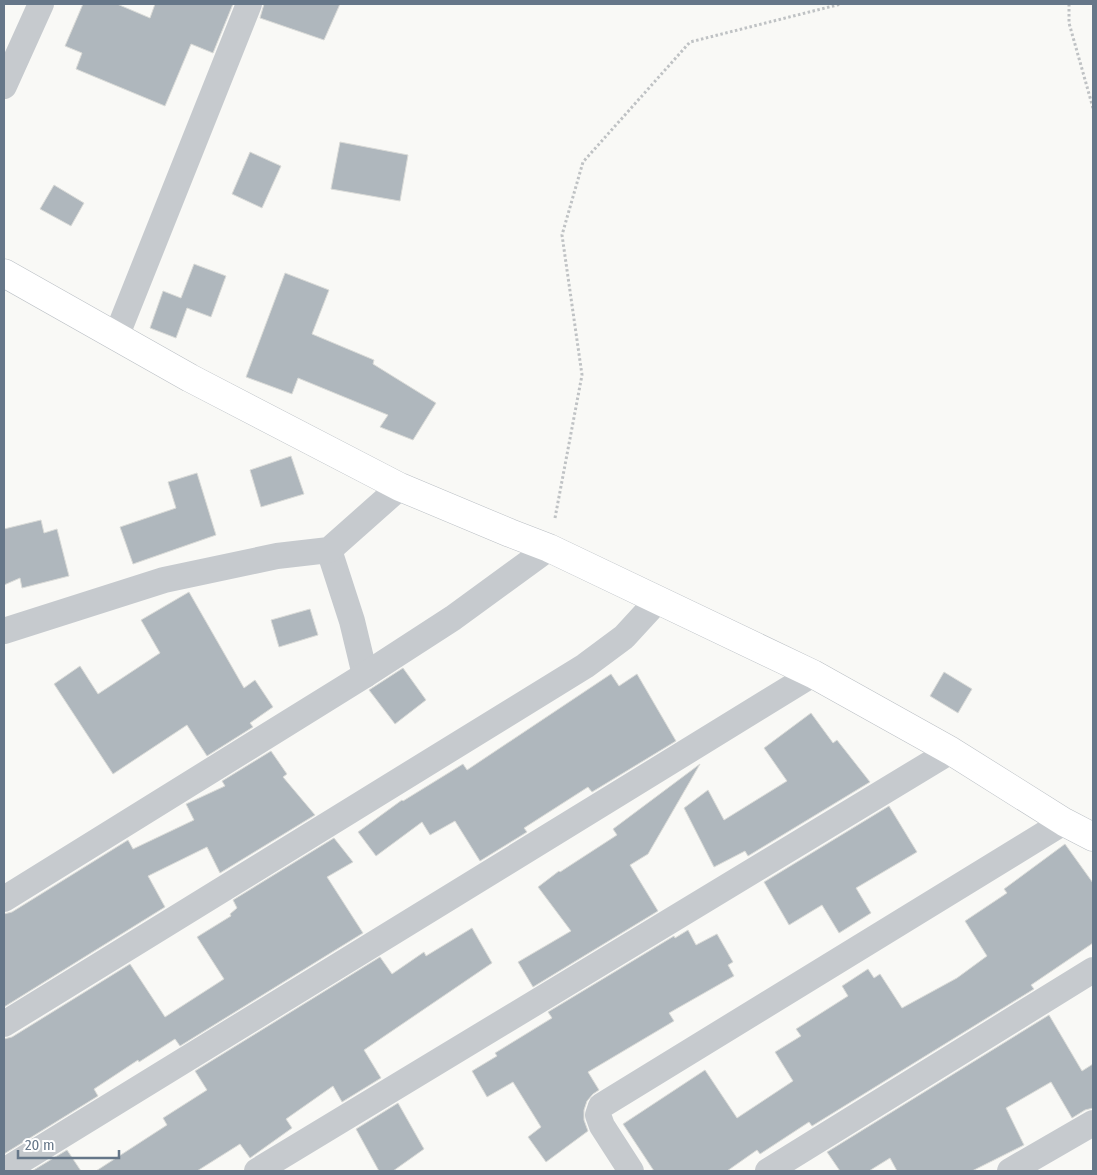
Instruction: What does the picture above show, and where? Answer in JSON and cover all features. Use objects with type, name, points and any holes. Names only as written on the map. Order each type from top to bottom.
[{"type":"main road","points":[[4,273],[190,378],[400,488],[549,548],[813,674],[951,751],[1064,822],[1093,836]]},
{"type":"street","points":[[4,86],[41,4]]},
{"type":"street","points":[[116,337],[249,4]]},
{"type":"street","points":[[4,631],[164,580],[277,556],[328,550],[400,488]]},
{"type":"street","points":[[4,899],[365,675],[453,618],[549,548]]},
{"type":"street","points":[[328,550],[352,621],[365,675]]},
{"type":"street","points":[[4,1024],[585,666],[624,637],[658,600]]},
{"type":"street","points":[[4,1171],[813,674]]},
{"type":"street","points":[[258,1171],[951,751]]},
{"type":"street","points":[[631,1171],[602,1126],[598,1115],[601,1106],[1064,822]]},
{"type":"street","points":[[768,1171],[1093,970]]},
{"type":"street","points":[[1023,1168],[1093,1122]]},
{"type":"path","points":[[549,548],[582,376],[562,235],[583,162],[690,42],[840,4]]},
{"type":"path","points":[[1069,4],[1069,23],[1093,108]]},
{"type":"building","points":[[83,4],[117,4],[150,18],[155,4],[233,4],[213,53],[191,44],[165,106],[76,69],[82,53],[65,46]]},
{"type":"building","points":[[264,4],[340,4],[324,40],[260,18]]},
{"type":"building","points":[[340,142],[408,155],[400,201],[331,189]]},
{"type":"building","points":[[250,152],[281,166],[262,208],[232,194]]},
{"type":"building","points":[[54,185],[84,203],[71,226],[40,209]]},
{"type":"building","points":[[194,264],[226,276],[211,317],[187,308],[176,338],[150,328],[163,291],[181,298]]},
{"type":"building","points":[[285,273],[329,290],[312,334],[374,360],[373,364],[436,403],[413,440],[380,427],[388,415],[298,378],[292,394],[246,377]]},
{"type":"building","points":[[291,456],[304,494],[261,507],[250,470]]},
{"type":"building","points":[[197,473],[216,535],[133,564],[120,527],[176,508],[168,482]]},
{"type":"building","points":[[41,520],[44,533],[57,529],[69,576],[22,588],[20,578],[4,585],[4,529]]},
{"type":"building","points":[[189,592],[244,688],[255,680],[273,707],[250,723],[253,727],[207,756],[187,725],[113,774],[54,684],[80,666],[98,694],[160,653],[141,620]]},
{"type":"building","points":[[310,609],[318,635],[279,647],[271,620]]},
{"type":"building","points":[[403,668],[426,700],[395,724],[369,690]]},
{"type":"building","points":[[944,672],[972,689],[958,713],[930,696]]},
{"type":"building","points":[[611,674],[619,686],[637,674],[676,741],[592,792],[588,787],[524,828],[527,832],[480,861],[455,821],[430,835],[422,822],[376,856],[358,832],[402,800],[463,764],[467,770]]},
{"type":"building","points":[[811,713],[833,743],[837,740],[870,782],[748,856],[745,851],[714,867],[684,808],[708,790],[724,820],[787,781],[764,748]]},
{"type":"building","points":[[271,751],[287,774],[283,777],[315,815],[220,873],[207,847],[148,876],[165,907],[4,1007],[4,914],[12,912],[128,840],[133,849],[194,820],[186,804],[225,786],[222,781]]},
{"type":"building","points":[[700,764],[648,854],[630,865],[658,911],[533,987],[518,962],[571,931],[538,887],[559,871],[617,835],[613,829]]},
{"type":"building","points":[[889,806],[917,852],[856,888],[871,913],[839,933],[822,905],[789,925],[764,882]]},
{"type":"building","points":[[334,838],[353,862],[327,877],[363,933],[180,1046],[175,1039],[139,1062],[138,1060],[94,1089],[98,1096],[4,1154],[4,1039],[12,1037],[130,964],[165,1017],[224,979],[197,937],[231,916],[230,914],[237,908],[233,900]]},
{"type":"building","points":[[1065,844],[1093,883],[1093,943],[1031,985],[1034,989],[812,1126],[809,1122],[760,1154],[757,1150],[727,1171],[654,1171],[623,1124],[705,1070],[737,1118],[793,1081],[775,1052],[801,1036],[796,1029],[848,996],[842,986],[868,969],[874,978],[880,974],[902,1008],[957,978],[987,956],[965,921],[1007,893],[1004,889]]},
{"type":"building","points":[[472,928],[492,963],[364,1050],[381,1078],[342,1102],[333,1086],[286,1119],[292,1128],[250,1158],[240,1144],[197,1171],[96,1171],[167,1125],[163,1118],[207,1090],[195,1071],[380,957],[392,974],[424,952],[426,956]]},
{"type":"building","points":[[688,930],[696,945],[717,934],[733,962],[728,965],[734,976],[669,1013],[674,1021],[588,1072],[599,1090],[587,1101],[584,1110],[584,1120],[588,1131],[546,1162],[528,1137],[541,1127],[513,1082],[487,1097],[472,1071],[497,1056],[495,1053],[552,1018],[548,1012],[674,936],[675,938]]},
{"type":"building","points":[[1049,1015],[1082,1071],[1093,1064],[1093,1108],[1085,1110],[1072,1118],[1051,1082],[1006,1108],[1024,1145],[972,1171],[897,1171],[890,1158],[869,1171],[840,1171],[827,1152]]},
{"type":"building","points":[[398,1103],[424,1149],[393,1171],[379,1171],[356,1129]]},
{"type":"building","points":[[67,1150],[81,1171],[32,1171]]}]
